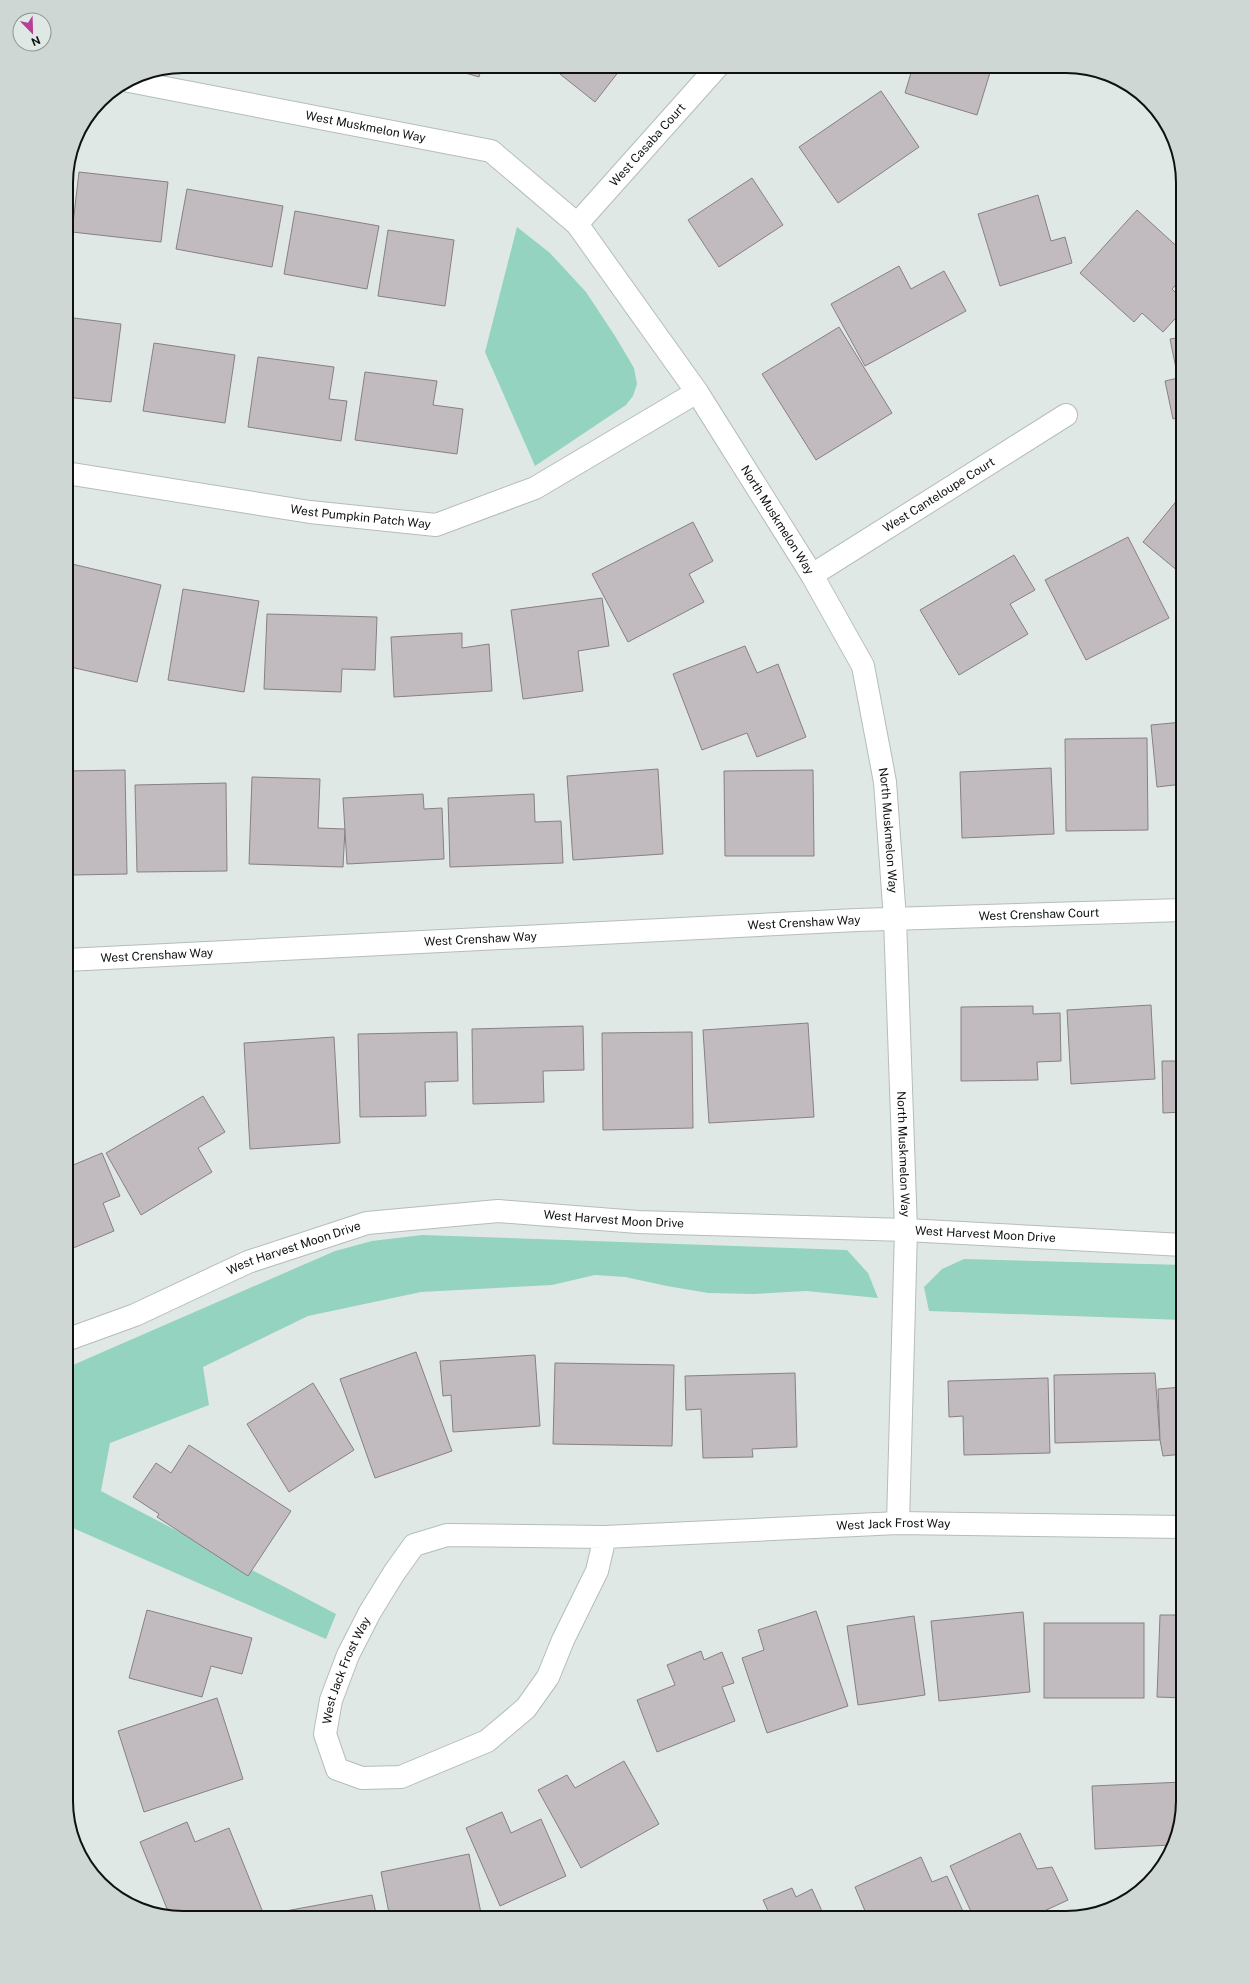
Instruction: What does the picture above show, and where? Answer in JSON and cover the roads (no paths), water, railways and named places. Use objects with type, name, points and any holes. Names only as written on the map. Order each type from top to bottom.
[{"type":"street","name":"West Casaba Court","points":[[577,224],[712,73]]},
{"type":"street","name":"West Muskmelon Way","points":[[136,83],[491,152],[577,224]]},
{"type":"street","name":"North Muskmelon Way","points":[[577,224],[697,392],[812,575],[863,666],[885,782],[895,919],[906,1230],[898,1523]]},
{"type":"street","name":"West Pumpkin Patch Way","points":[[73,474],[310,512],[436,525],[535,488],[697,392]]},
{"type":"street","name":"West Canteloupe Court","points":[[812,575],[1066,415]]},
{"type":"street","name":"West Crenshaw Court","points":[[895,919],[1176,910]]},
{"type":"street","name":"West Crenshaw Way","points":[[73,960],[895,919]]},
{"type":"street","name":"West Harvest Moon Drive","points":[[73,1337],[135,1315],[248,1262],[367,1223],[498,1211],[638,1222],[906,1230],[1176,1245]]},
{"type":"street","name":"West Jack Frost Way","points":[[605,1538],[597,1571],[563,1640],[548,1677],[526,1708],[487,1741],[401,1777],[362,1778],[337,1769],[325,1734],[331,1700],[348,1655],[370,1612],[394,1573],[414,1545],[447,1535],[605,1538],[898,1523],[1176,1527]]}]
